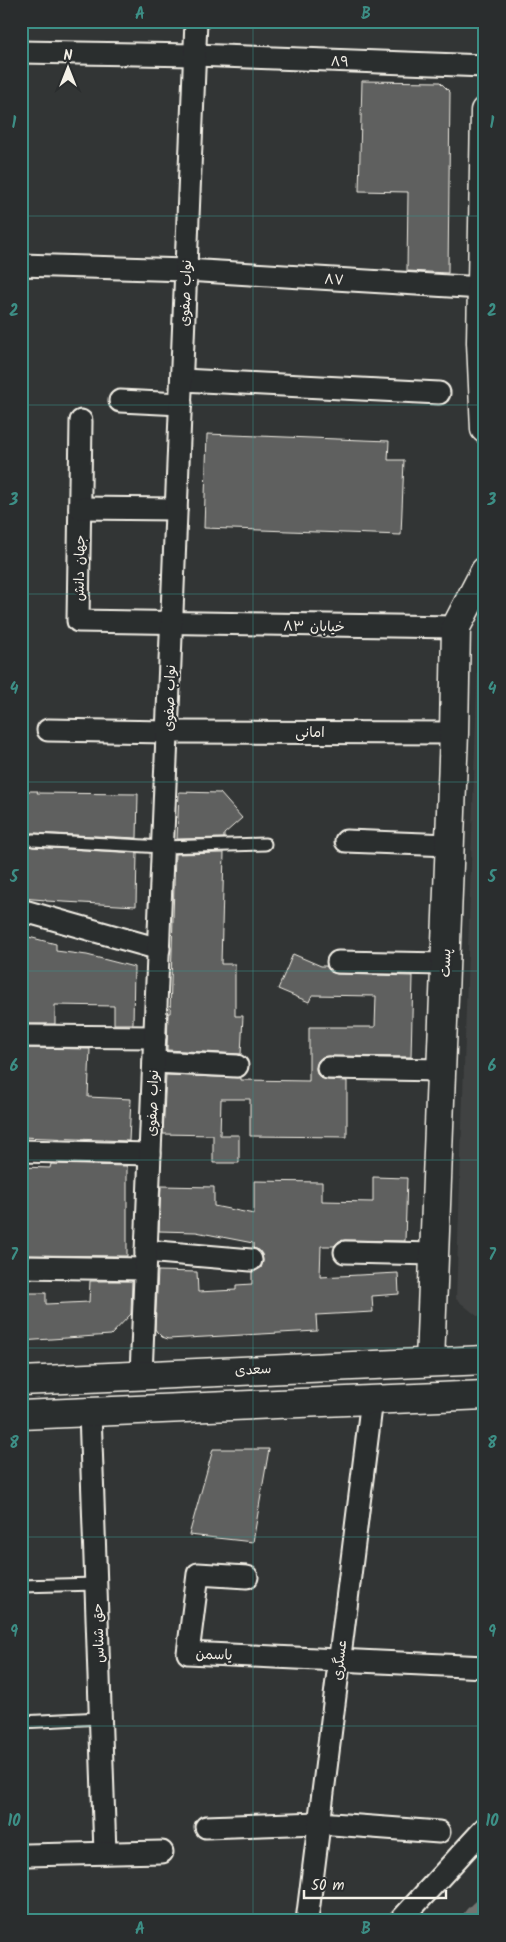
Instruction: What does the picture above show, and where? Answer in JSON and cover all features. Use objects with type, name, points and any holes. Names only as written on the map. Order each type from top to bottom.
[{"type":"main road","points":[[485,111],[481,351],[485,428]]},
{"type":"main road","name":"پست","points":[[430,1362],[454,733],[456,627],[485,571]]},
{"type":"main road","name":"سعدی","points":[[21,1381],[485,1360]]},
{"type":"main road","points":[[21,1415],[485,1395]]},
{"type":"street","name":"نواب صفوی","points":[[141,1375],[196,21]]},
{"type":"street","name":"۸۹","points":[[21,52],[194,55],[485,66]]},
{"type":"street","name":"۸۷","points":[[21,265],[186,270],[482,288]]},
{"type":"street","points":[[182,380],[439,393]]},
{"type":"street","points":[[120,401],[180,404]]},
{"type":"street","name":"جهان دانش","points":[[81,421],[78,621],[172,624]]},
{"type":"street","points":[[80,508],[176,509]]},
{"type":"street","name":"خیابان ۸۳","points":[[172,624],[456,627]]},
{"type":"street","name":"امانی","points":[[48,730],[454,733]]},
{"type":"street","points":[[346,841],[450,845]]},
{"type":"street","points":[[21,910],[158,949]]},
{"type":"street","points":[[338,962],[445,964]]},
{"type":"street","points":[[21,1036],[155,1037]]},
{"type":"street","points":[[154,1062],[238,1066]]},
{"type":"street","points":[[328,1068],[441,1070]]},
{"type":"street","points":[[21,1151],[150,1154]]},
{"type":"street","points":[[344,1252],[434,1254]]},
{"type":"street","points":[[21,1267],[146,1260],[251,1260]]},
{"type":"street","name":"عسگری","points":[[307,1921],[372,1399]]},
{"type":"street","name":"حق شناس","points":[[90,1412],[105,1853]]},
{"type":"street","name":"یاسمن","points":[[247,1577],[198,1574],[188,1654],[340,1659]]},
{"type":"street","points":[[340,1659],[485,1666]]},
{"type":"street","points":[[206,1827],[319,1823],[440,1832]]},
{"type":"street","points":[[400,1921],[485,1828]]},
{"type":"street","points":[[26,1855],[162,1852]]},
{"type":"lane","points":[[34,840],[162,847],[265,844]]},
{"type":"lane","points":[[21,1586],[96,1584]]},
{"type":"lane","points":[[21,1722],[101,1718]]},
{"type":"shaded area","points":[[485,626],[485,1315],[477,1316],[456,1299],[478,661]]},
{"type":"building","points":[[362,81],[440,82],[450,92],[448,273],[407,271],[408,192],[359,191]]},
{"type":"building","points":[[207,434],[389,441],[388,460],[404,460],[401,535],[204,528]]},
{"type":"building","points":[[21,791],[38,791],[37,793],[138,794],[137,838],[33,833],[27,836],[26,840],[29,846],[33,847],[137,853],[136,906],[21,898],[23,826],[21,826]]},
{"type":"building","points":[[179,792],[220,793],[242,818],[224,834],[224,838],[177,839]]},
{"type":"building","points":[[224,853],[221,964],[235,964],[235,1016],[243,1016],[241,1054],[167,1050],[175,854]]},
{"type":"building","points":[[21,935],[56,944],[56,951],[87,955],[134,967],[133,1024],[114,1024],[114,1006],[55,1005],[55,1024],[21,1024]]},
{"type":"building","points":[[293,954],[321,966],[326,966],[331,972],[337,974],[413,976],[411,1057],[328,1056],[322,1057],[318,1061],[317,1074],[321,1078],[347,1081],[347,1137],[250,1136],[250,1099],[221,1099],[220,1135],[239,1135],[239,1163],[213,1163],[213,1135],[163,1134],[166,1075],[241,1078],[241,1080],[309,1081],[309,1027],[375,1027],[376,996],[312,995],[309,1002],[278,989]]},
{"type":"building","points":[[21,1048],[90,1049],[88,1097],[131,1099],[129,1141],[21,1137],[23,1082],[21,1082]]},
{"type":"building","points":[[51,1164],[127,1166],[127,1256],[23,1255],[21,1167],[50,1168]]},
{"type":"building","points":[[373,1177],[407,1178],[405,1241],[345,1240],[339,1241],[334,1246],[321,1246],[320,1277],[398,1273],[399,1294],[372,1296],[373,1312],[316,1315],[317,1331],[168,1339],[162,1337],[157,1332],[155,1329],[158,1271],[197,1272],[198,1292],[236,1290],[236,1285],[252,1284],[252,1272],[261,1268],[263,1261],[262,1254],[259,1250],[253,1248],[253,1243],[196,1232],[159,1231],[161,1186],[214,1187],[214,1206],[254,1214],[254,1181],[322,1182],[322,1201],[373,1202]]},
{"type":"building","points":[[90,1281],[132,1281],[131,1314],[111,1335],[21,1341],[21,1293],[46,1293],[46,1304],[89,1302]]},
{"type":"building","points":[[213,1449],[269,1449],[253,1542],[189,1535]]},
{"type":"waterway","points":[[479,1921],[485,1915]]}]
